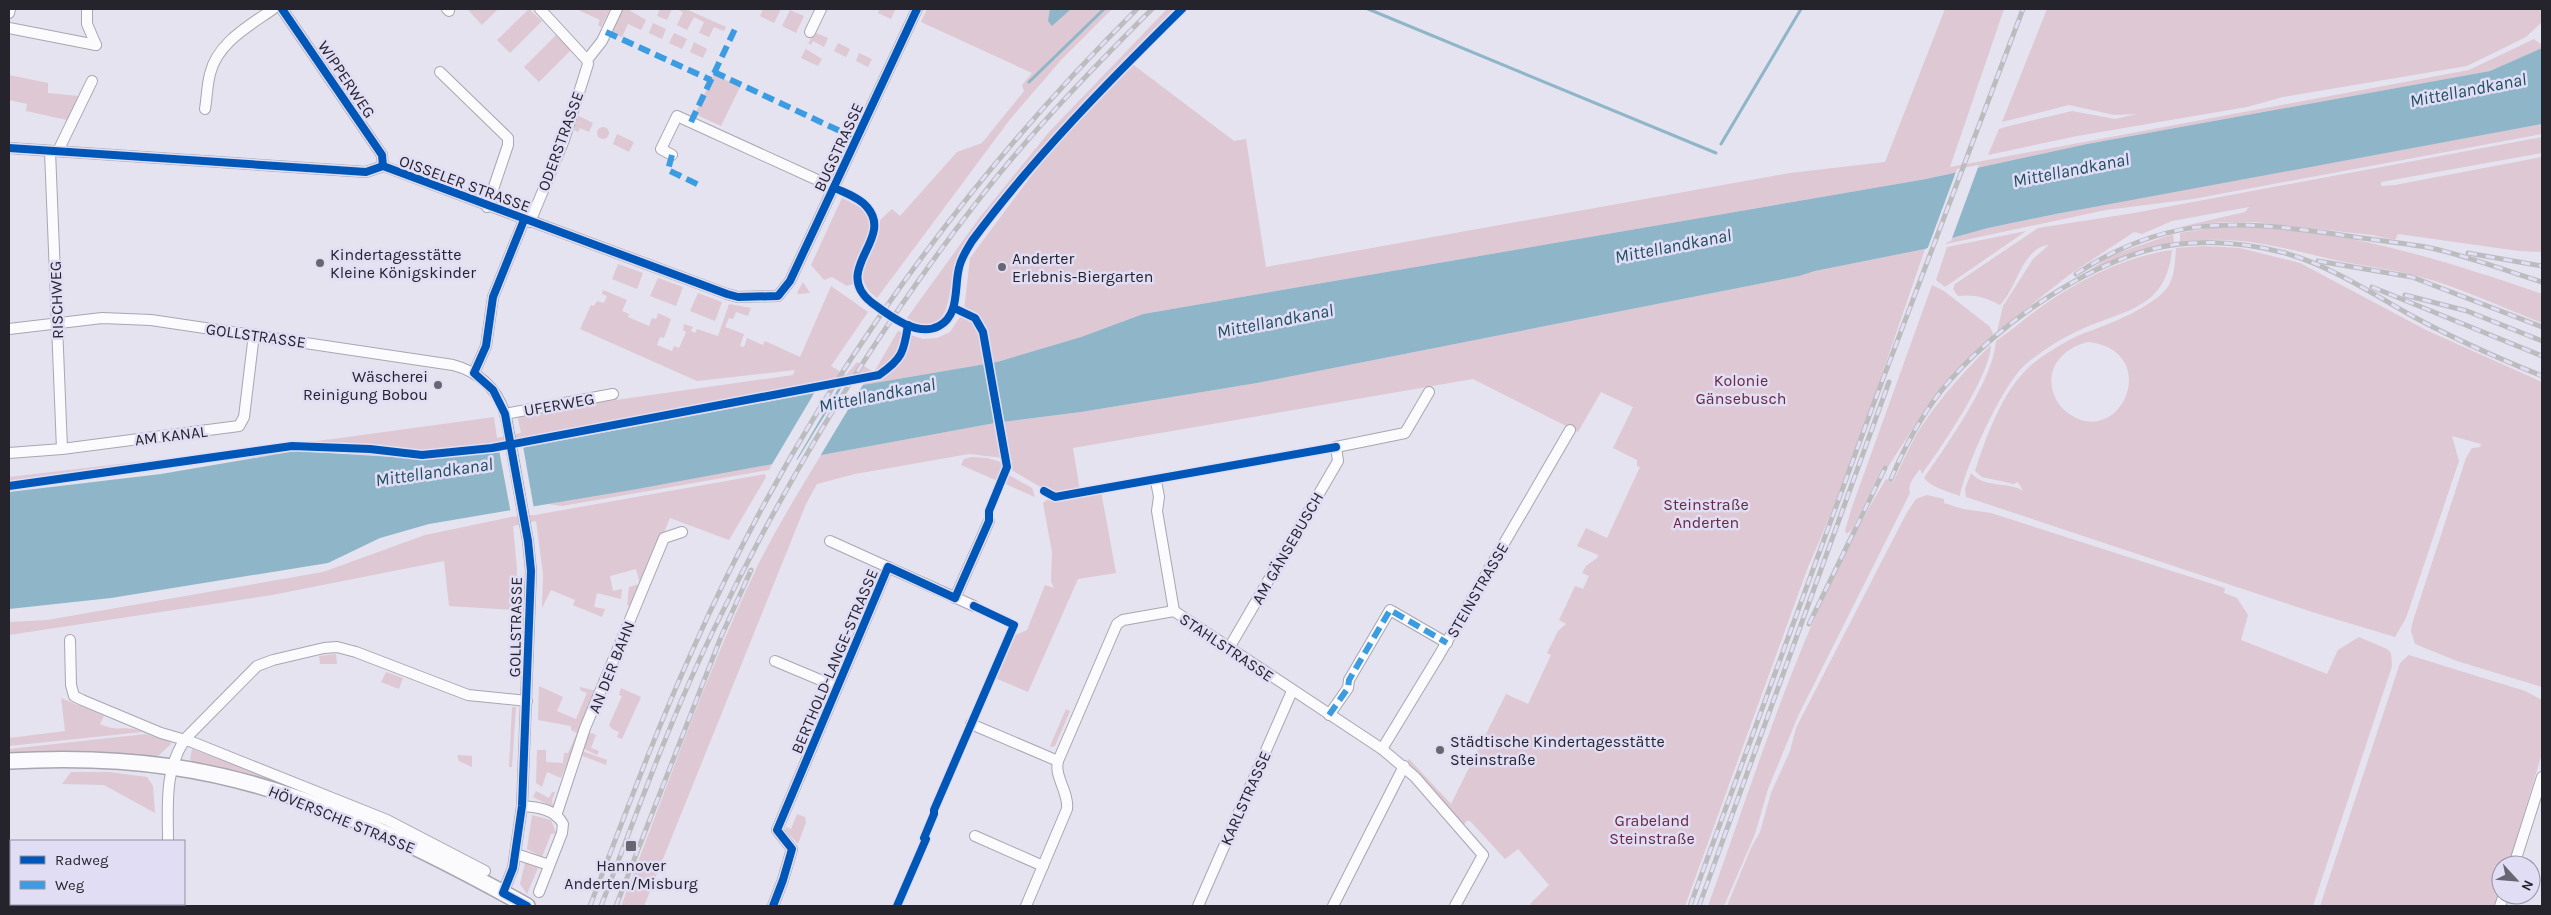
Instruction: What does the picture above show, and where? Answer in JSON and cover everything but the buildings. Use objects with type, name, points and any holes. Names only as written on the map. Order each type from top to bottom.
[{"type":"main road","name":"HÖVERSCHE STRASSE","points":[[9,762],[98,761],[171,767],[271,790],[321,807],[410,845],[527,906]]},
{"type":"street","points":[[9,13],[10,9]]},
{"type":"street","points":[[9,28],[96,45],[87,24],[87,9]]},
{"type":"street","points":[[205,108],[210,73],[216,57],[229,41],[273,9]]},
{"type":"street","name":"WIPPERWEG","points":[[282,9],[382,155],[383,166]]},
{"type":"street","points":[[540,9],[587,60]]},
{"type":"street","name":"ODERSTRASSE","points":[[474,373],[486,346],[493,297],[564,140],[580,84],[588,69],[587,60],[602,41],[617,9]]},
{"type":"street","points":[[810,32],[821,9]]},
{"type":"street","name":"BUGSTRASSE","points":[[781,294],[790,281],[835,188],[917,9]]},
{"type":"street","points":[[440,72],[508,138],[508,145],[487,207]]},
{"type":"street","name":"RISCHWEG","points":[[62,450],[57,323],[54,151],[92,82]]},
{"type":"street","points":[[672,155],[661,150],[677,116],[835,188]]},
{"type":"street","name":"OISSELER STRASSE","points":[[9,148],[366,172],[383,166],[487,207],[730,295],[762,298],[781,294]]},
{"type":"street","name":"GOLLSTRASSE","points":[[9,329],[126,318],[254,334],[453,365],[474,373],[493,390],[505,414],[525,523],[531,571],[522,806],[516,854],[510,878],[503,893]]},
{"type":"street","name":"AM KANAL","points":[[9,453],[62,450],[239,426],[244,418],[254,334]]},
{"type":"street","name":"AM GÄNSEBUSCH","points":[[1229,648],[1338,461],[1336,446],[1405,433],[1429,392]]},
{"type":"street","name":"UFERWEG","points":[[505,414],[613,394]]},
{"type":"street","name":"STEINSTRASSE","points":[[1382,749],[1570,430]]},
{"type":"street","points":[[1156,481],[1159,497],[1157,511],[1174,611]]},
{"type":"street","points":[[955,598],[989,521]]},
{"type":"street","name":"AN DER BAHN","points":[[539,892],[562,833],[563,824],[556,816],[585,728],[664,538],[682,532]]},
{"type":"street","name":"BERTHOLD-LANGE-STRASSE","points":[[830,541],[974,606]]},
{"type":"street","name":"BERTHOLD-LANGE-STRASSE","points":[[773,906],[792,849],[776,830],[888,567]]},
{"type":"street","points":[[1329,715],[1348,688],[1350,680],[1390,610],[1446,643]]},
{"type":"street","name":"STAHLSTRASSE","points":[[1058,761],[1116,624],[1123,620],[1174,611],[1382,749],[1404,766],[1478,847],[1483,855],[1456,906]]},
{"type":"street","points":[[70,640],[74,696],[161,733],[185,740],[387,820],[486,870]]},
{"type":"street","points":[[168,840],[171,767],[185,740],[257,666],[324,648],[346,648],[468,695],[527,700]]},
{"type":"street","name":"BERTHOLD-LANGE-STRASSE","points":[[775,661],[837,687]]},
{"type":"street","name":"KARLSTRASSE","points":[[1198,906],[1292,691]]},
{"type":"street","points":[[971,724],[1058,761],[1057,769],[1067,797],[1067,809],[1026,906]]},
{"type":"street","points":[[1333,906],[1404,766]]},
{"type":"street","points":[[2517,855],[2542,776]]},
{"type":"street","points":[[522,806],[538,807],[556,816]]},
{"type":"street","points":[[975,836],[1043,866]]},
{"type":"street","points":[[516,854],[549,865]]},
{"type":"green space","points":[[470,9],[498,9],[482,25],[469,11]]},
{"type":"green space","points":[[529,9],[542,21],[510,53],[497,40]]},
{"type":"green space","points":[[576,9],[610,9],[601,27],[598,25],[600,20]]},
{"type":"green space","points":[[621,9],[627,9],[646,20],[641,30],[628,24],[622,37],[610,32]]},
{"type":"green space","points":[[660,9],[672,9],[667,20],[657,16]]},
{"type":"green space","points":[[676,9],[686,9],[726,27],[724,31],[714,27],[709,37],[699,33],[704,22],[694,17],[687,30],[677,25],[683,12]]},
{"type":"green space","points":[[763,9],[781,9],[774,23],[760,16]]},
{"type":"green space","points":[[880,9],[895,10],[891,19],[878,13]]},
{"type":"green space","points":[[927,9],[1112,9],[1062,59],[1011,118],[877,298],[867,288],[863,279],[863,270],[875,242],[880,220],[892,209],[900,216],[957,152],[982,143],[1024,91],[1022,85],[1032,73],[921,22]]},
{"type":"green space","points":[[1167,9],[1177,9],[1101,84],[1031,163],[967,241],[956,262],[948,304],[939,321],[931,325],[921,324],[907,318],[980,217],[1049,132]]},
{"type":"green space","points":[[1945,9],[2004,9],[1950,167],[2469,70],[2534,39],[2542,45],[2542,48],[2490,71],[2087,144],[1926,179],[1143,314],[1081,337],[997,362],[804,395],[495,453],[425,459],[314,451],[9,484],[9,477],[333,439],[494,417],[497,438],[521,433],[517,414],[793,375],[795,370],[697,381],[580,329],[591,305],[594,306],[597,301],[604,303],[607,296],[602,294],[603,290],[627,300],[622,311],[629,314],[628,317],[649,326],[652,318],[656,319],[658,313],[671,319],[664,338],[660,337],[657,345],[672,351],[674,346],[679,348],[686,332],[683,330],[684,324],[693,327],[691,331],[695,333],[697,329],[718,336],[729,304],[751,308],[748,316],[736,312],[733,319],[729,318],[725,327],[744,334],[740,346],[744,347],[747,338],[763,345],[765,341],[800,357],[831,286],[868,312],[831,366],[846,375],[857,362],[874,372],[898,331],[923,339],[937,338],[950,332],[964,311],[970,258],[1052,148],[1131,63],[1234,141],[1246,139],[1266,267],[1790,173],[1885,162]]},
{"type":"green space","points":[[2047,9],[2542,9],[2542,22],[2526,37],[2467,66],[2283,97],[2247,107],[2077,136],[1988,155],[1999,129],[2005,127],[2072,111],[2115,119],[2137,114],[2114,115],[2069,105],[2002,122]]},
{"type":"green space","points":[[790,10],[804,16],[796,33],[782,26]]},
{"type":"green space","points":[[653,23],[666,29],[662,39],[649,33]]},
{"type":"green space","points":[[814,32],[828,38],[824,47],[813,41],[811,45],[808,43]]},
{"type":"green space","points":[[674,33],[687,39],[682,49],[669,43]]},
{"type":"green space","points":[[556,35],[571,50],[539,82],[524,67]]},
{"type":"green space","points":[[694,42],[707,49],[703,58],[690,52]]},
{"type":"green space","points":[[838,43],[850,49],[846,57],[834,51]]},
{"type":"green space","points":[[807,46],[806,49],[822,59],[818,66],[801,58]]},
{"type":"green space","points":[[859,53],[872,59],[868,67],[856,61]]},
{"type":"green space","points":[[714,74],[740,87],[721,126],[695,114]]},
{"type":"green space","points":[[9,75],[48,83],[48,93],[79,96],[67,120],[26,111],[27,104],[9,100]]},
{"type":"green space","points":[[577,115],[593,123],[589,132],[580,128],[578,132],[574,130]]},
{"type":"green space","points":[[2542,124],[2542,134],[2193,199],[2106,210],[1946,244],[1948,239],[1988,228],[2151,195]]},
{"type":"green space","points":[[603,127],[609,133],[603,139],[597,133]]},
{"type":"green space","points":[[617,134],[634,142],[629,152],[613,144]]},
{"type":"green space","points":[[2542,137],[2542,153],[2381,182],[2381,186],[2542,157],[2542,252],[2519,251],[2398,234],[2395,240],[2372,235],[2255,222],[2222,222],[2180,227],[2245,212],[2249,207],[2172,221],[2142,234],[2134,232],[2069,275],[1997,332],[2003,306],[2033,259],[2049,245],[2040,247],[2032,253],[2000,305],[1979,297],[1969,295],[1958,296],[1953,289],[1955,284],[2038,228],[2134,213]]},
{"type":"green space","points":[[842,198],[866,210],[871,227],[854,269],[853,284],[847,286],[832,277],[824,280],[811,265]]},
{"type":"green space","points":[[2217,227],[2300,231],[2341,237],[2423,256],[2542,294],[2542,323],[2465,291],[2406,273],[2257,243],[2221,240],[2180,242],[2180,233]]},
{"type":"green space","points":[[2026,231],[1945,287],[1936,280],[1947,247]]},
{"type":"green space","points":[[2173,234],[2174,243],[2118,258],[2061,288],[2115,254]]},
{"type":"green space","points":[[2204,246],[2240,248],[2300,263],[2426,330],[2542,382],[2542,687],[2457,661],[2415,644],[2411,631],[2466,458],[2472,448],[2480,447],[2481,444],[2452,436],[2459,461],[2406,618],[2395,637],[2312,612],[1966,497],[1965,489],[1971,473],[1983,481],[2011,486],[2023,491],[2018,482],[2014,484],[1982,477],[1975,471],[1990,429],[2010,390],[2029,367],[2049,352],[2081,334],[2132,313],[2163,293],[2169,285],[2172,276],[2176,248]],"holes":[[[2088,342],[2110,349],[2123,360],[2129,376],[2127,392],[2120,406],[2109,417],[2094,422],[2076,418],[2069,414],[2055,397],[2051,378],[2053,369],[2063,355],[2079,345]]]},
{"type":"green space","points":[[1925,249],[1855,449],[1808,567],[1685,906],[1532,906],[1530,904],[1549,885],[1518,849],[1505,859],[1471,822],[1468,820],[1463,825],[1407,761],[1409,759],[1451,804],[1506,694],[1528,704],[1551,655],[1547,653],[1558,631],[1566,624],[1559,620],[1575,586],[1583,589],[1589,576],[1582,573],[1586,566],[1597,558],[1598,555],[1577,546],[1586,528],[1607,538],[1640,467],[1637,466],[1637,460],[1613,448],[1633,407],[1601,392],[1578,432],[1473,379],[1073,448],[1080,491],[1056,496],[1013,471],[1010,466],[1012,459],[969,454],[855,474],[817,484],[806,504],[644,906],[621,906],[686,735],[738,609],[772,539],[821,455],[995,423],[1081,412],[1257,383],[1799,276],[1815,271]]},
{"type":"green space","points":[[2172,250],[2168,270],[2162,284],[2152,296],[2128,311],[2060,340],[2033,358],[2018,373],[1997,405],[1977,446],[1960,496],[1936,487],[1924,478],[1968,412],[1978,393],[1993,357],[1996,341],[2048,302],[2092,276],[2123,262]]},
{"type":"green space","points":[[618,264],[643,273],[637,289],[612,279]]},
{"type":"green space","points":[[658,278],[683,287],[676,306],[650,296]]},
{"type":"green space","points":[[803,282],[810,293],[797,293]]},
{"type":"green space","points":[[1932,285],[1944,291],[1989,326],[1993,333],[1992,337],[1961,366],[1922,415],[1888,467],[1883,466],[1852,529],[1847,534],[1845,531],[1852,507]]},
{"type":"green space","points":[[698,293],[722,302],[715,321],[690,311]]},
{"type":"green space","points":[[1991,345],[1989,358],[1974,393],[1922,474],[1920,469],[1912,480],[1910,493],[1798,716],[1768,789],[1755,834],[1724,906],[1708,906],[1786,688],[1831,581],[1857,529],[1886,479],[1893,482],[1915,438],[1931,413],[1955,383]]},
{"type":"green space","points":[[972,457],[987,458],[1001,462],[1005,471],[1000,482],[961,465],[964,459]]},
{"type":"green space","points":[[773,463],[769,470],[562,506],[548,504]]},
{"type":"green space","points":[[765,474],[766,477],[729,540],[670,518],[633,607],[627,605],[629,587],[640,584],[636,569],[610,576],[613,591],[622,589],[621,599],[597,593],[594,607],[605,609],[602,617],[573,605],[575,600],[551,590],[542,608],[543,574],[536,521],[513,526],[517,569],[516,610],[449,606],[444,561],[272,595],[9,635],[9,622],[47,620],[323,572],[425,535],[511,517],[535,515]]},
{"type":"green space","points":[[1009,475],[1032,488],[1035,497],[1003,483],[1006,476]]},
{"type":"green space","points":[[1101,491],[1116,573],[1078,579],[1028,692],[995,678],[1013,636],[1027,630],[1045,585],[1054,588],[1051,581],[1052,552],[1043,503],[1047,500]]},
{"type":"green space","points":[[1927,495],[1944,499],[1944,503],[1963,509],[1991,513],[2225,588],[2224,593],[2237,598],[2248,615],[2241,640],[2327,674],[2338,650],[2359,637],[2387,649],[2391,653],[2392,666],[2313,906],[1727,906],[1751,848],[1760,832],[1771,793],[1790,751],[1796,728],[1906,514],[1916,499]]},
{"type":"green space","points":[[336,654],[337,664],[320,664],[319,656]]},
{"type":"green space","points":[[2409,655],[2525,691],[2542,700],[2542,753],[2512,855],[2491,855],[2491,905],[2496,906],[2320,906],[2400,663]]},
{"type":"green space","points":[[386,672],[403,678],[399,689],[381,682]]},
{"type":"green space","points":[[539,686],[563,697],[557,711],[576,719],[587,693],[580,690],[580,687],[597,691],[561,778],[547,772],[542,787],[536,783],[537,750],[546,750],[546,762],[563,763],[564,753],[568,753],[577,733],[571,730],[571,726],[538,720]]},
{"type":"green space","points":[[621,688],[641,697],[622,739],[617,737],[619,732],[612,729],[609,725],[622,696],[619,695]]},
{"type":"green space","points":[[61,698],[104,716],[100,724],[107,727],[142,732],[9,746],[9,738],[65,731]]},
{"type":"green space","points":[[512,707],[516,707],[512,767],[509,767]]},
{"type":"green space","points":[[1066,709],[1070,711],[1055,746],[1052,747],[1050,746]]},
{"type":"green space","points":[[592,733],[596,735],[591,748],[599,751],[597,755],[582,748],[587,734]]},
{"type":"green space","points":[[146,734],[169,741],[171,744],[158,756],[80,752],[9,755],[9,749]]},
{"type":"green space","points":[[192,749],[381,821],[443,852],[276,783],[194,763],[190,759]]},
{"type":"green space","points":[[582,751],[607,760],[606,765],[580,755]]},
{"type":"green space","points":[[457,755],[472,756],[472,767],[459,761]]},
{"type":"green space","points":[[71,772],[109,772],[147,777],[153,786],[155,813],[104,785],[62,784]]},
{"type":"green space","points":[[536,791],[549,798],[552,792],[555,792],[552,800],[553,807],[533,797]]},
{"type":"green space","points":[[797,814],[805,817],[806,822],[798,844],[785,830],[786,827],[791,829]]},
{"type":"green space","points":[[532,815],[551,820],[556,833],[551,834],[542,857],[527,849]]},
{"type":"green space","points":[[525,863],[538,868],[527,894],[520,884]]},
{"type":"water","points":[[1050,9],[1071,9],[1052,26],[1048,21]]},
{"type":"water","name":"Mittellandkanal","points":[[2542,48],[2542,124],[2056,214],[1988,228],[1952,238],[1925,249],[1815,271],[1799,276],[1257,383],[1081,412],[995,423],[637,489],[429,524],[380,538],[328,563],[111,598],[9,609],[9,492],[161,474],[296,451],[425,459],[495,453],[804,395],[997,362],[1081,337],[1143,314],[1926,179],[2087,144],[2490,71]]},
{"type":"pier","points":[[1979,165],[1951,241],[1927,250],[1957,169]]},
{"type":"pier","points":[[864,383],[819,458],[796,462],[842,387]]},
{"type":"pier","points":[[839,387],[795,462],[771,466],[816,390]]},
{"type":"pier","points":[[523,446],[534,509],[511,514],[499,450]]},
{"type":"waterway","points":[[1029,82],[1104,9]]},
{"type":"waterway","points":[[1368,9],[1716,153]]},
{"type":"waterway","points":[[1721,144],[1801,9]]},
{"type":"railway","points":[[590,906],[652,745],[693,649],[735,560],[781,474],[831,390],[885,308],[943,229],[1004,153],[1069,79],[1137,9]]},
{"type":"railway","points":[[601,906],[654,766],[698,663],[742,573],[803,461],[835,407],[905,300],[980,198],[1063,101],[1152,9]]},
{"type":"railway","points":[[1690,906],[1875,400],[2023,9]]},
{"type":"railway","points":[[2076,274],[2109,255],[2140,241],[2171,232],[2233,225],[2299,229],[2426,247],[2470,258],[2542,282]]},
{"type":"railway","points":[[1891,479],[1901,456],[1926,412],[1941,391],[1988,342],[2048,297],[2081,278],[2115,262],[2148,250],[2180,244],[2206,242],[2246,245],[2285,253],[2319,265],[2446,333],[2542,376]]},
{"type":"railway","points":[[2468,253],[2542,266]]},
{"type":"railway","points":[[2318,261],[2412,277],[2542,327]]},
{"type":"railway","points":[[2372,287],[2542,356]]},
{"type":"railway","points":[[2405,295],[2467,311],[2542,341]]},
{"type":"railway","points":[[1699,906],[1889,382]]},
{"type":"railway","points":[[1809,624],[1885,468]]},
{"type":"railway","points":[[616,906],[721,637],[751,570]]},
{"type":"marked path","points":[[691,122],[735,29]]},
{"type":"marked path","points":[[606,32],[711,80]]},
{"type":"marked path","points":[[714,72],[857,139]]},
{"type":"marked path","points":[[672,155],[668,170],[699,185]]},
{"type":"marked path","points":[[1329,715],[1348,688],[1349,680],[1390,610],[1447,643]]},
{"type":"cycle path","points":[[282,9],[382,155],[383,166]]},
{"type":"cycle path","points":[[383,166],[727,294],[738,297],[778,296],[790,281],[917,9]]},
{"type":"cycle path","points":[[835,188],[860,201],[867,207],[874,219],[874,231],[857,278],[860,290],[871,302],[903,323],[921,329],[939,326],[946,321],[953,308],[960,264],[972,241],[1072,121],[1182,9]]},
{"type":"cycle path","points":[[9,148],[366,172],[383,166]]},
{"type":"cycle path","points":[[524,220],[493,297],[486,346],[474,373],[493,390],[505,414],[528,541],[531,571],[522,806],[513,868],[503,893],[527,906]]},
{"type":"cycle path","points":[[773,906],[792,849],[777,830],[888,567],[955,598],[989,521],[989,511],[1007,467],[983,332],[975,318],[954,308]]},
{"type":"cycle path","points":[[9,486],[292,446],[370,449],[422,455],[492,448],[879,375],[893,364],[901,354],[908,325]]},
{"type":"cycle path","points":[[1044,491],[1055,497],[1336,447]]},
{"type":"cycle path","points":[[897,906],[926,839],[924,838],[934,810],[1014,625],[974,606]]},
{"type":"place","name":"Kindertagesstätte Kleine Königskinder","points":[[320,263]]},
{"type":"place","name":"Anderter Erlebnis-Biergarten","points":[[1002,267]]},
{"type":"place","name":"Wäscherei Reinigung Bobou","points":[[438,385]]},
{"type":"place","name":"Städtische Kindertagesstätte Steinstraße","points":[[1440,750]]},
{"type":"place","name":"Hannover Anderten/Misburg","points":[[631,846]]},
{"type":"park label","name":"Kolonie Gänsebusch","points":[[1741,389]]},
{"type":"park label","name":"Steinstraße Anderten","points":[[1706,513]]},
{"type":"park label","name":"Grabeland Steinstraße","points":[[1652,829]]}]
